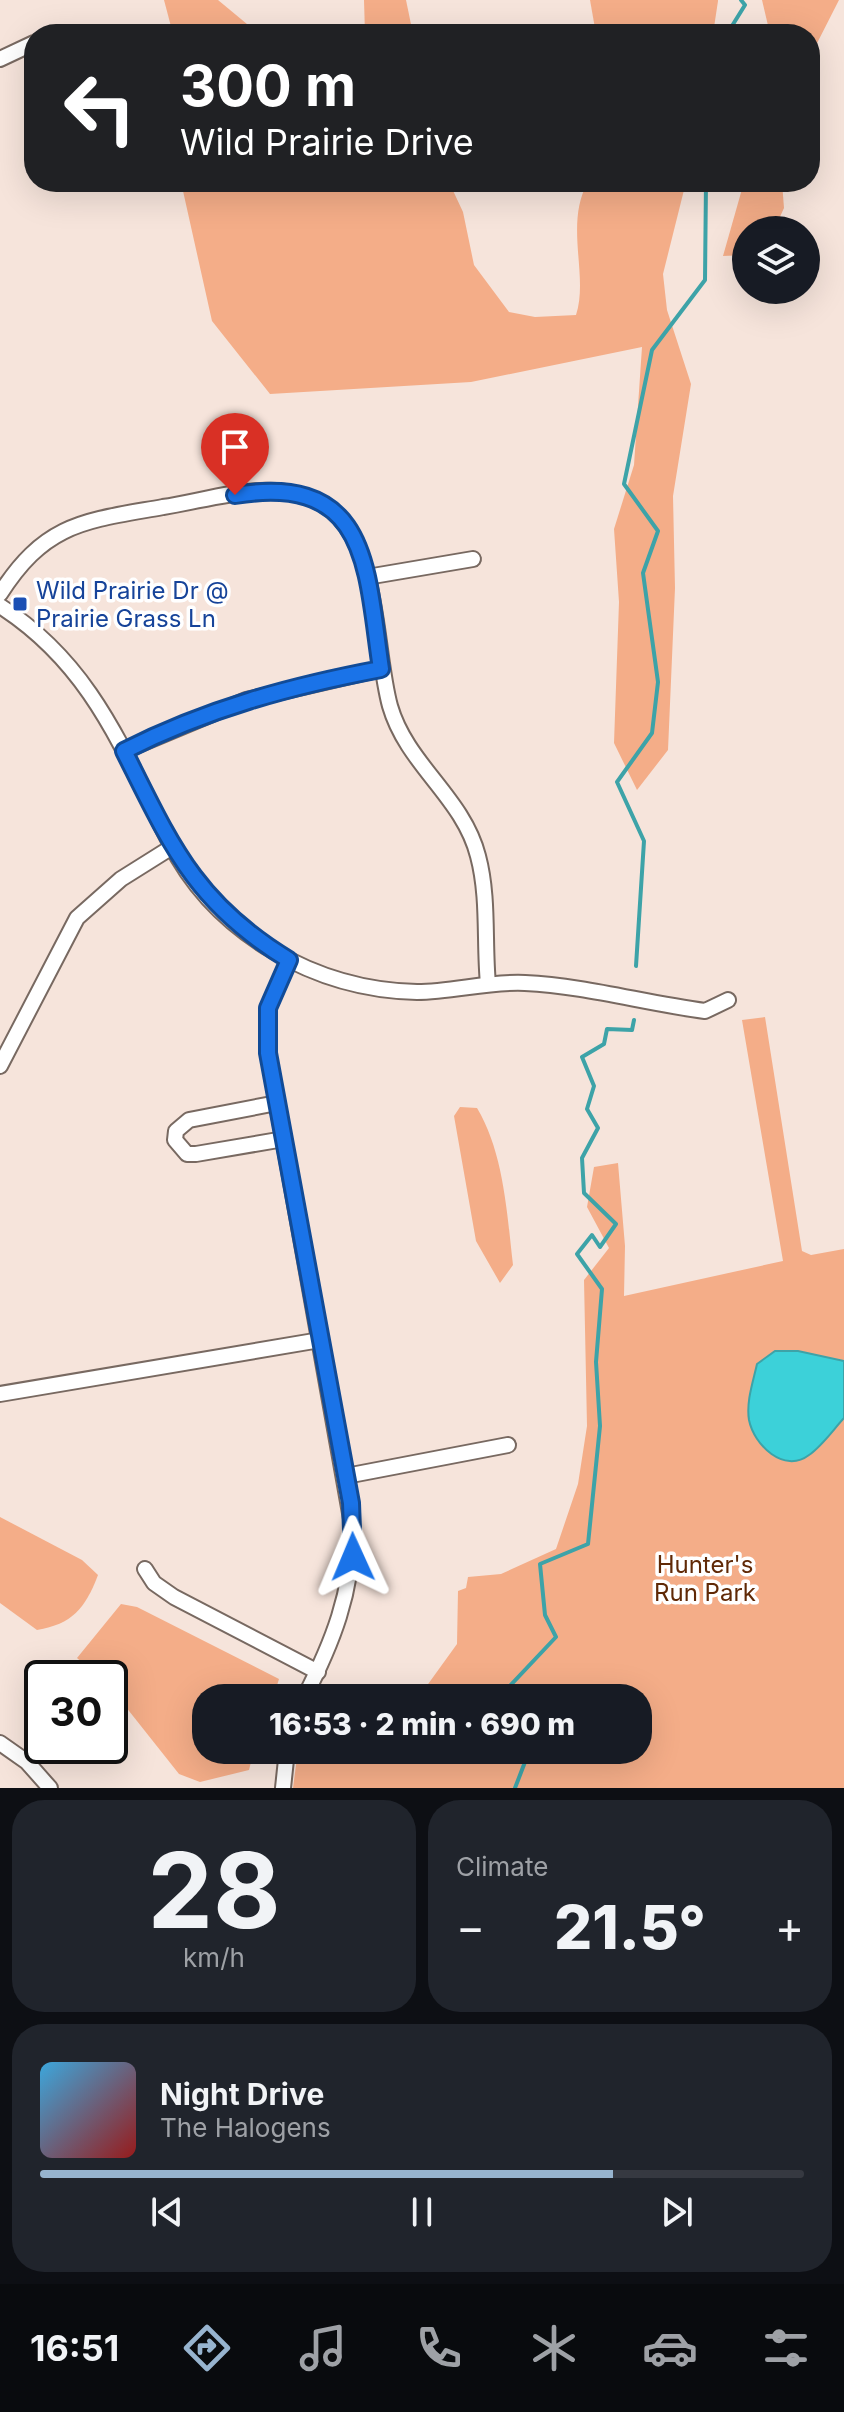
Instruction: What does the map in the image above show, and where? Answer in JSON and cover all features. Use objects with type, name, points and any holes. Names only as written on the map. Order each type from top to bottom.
[{"type":"street","points":[[0,59],[24,48]]},
{"type":"street","points":[[0,594],[35,547],[71,527],[266,490],[300,494],[331,510],[354,536],[362,552],[381,669],[405,745],[449,798],[475,847],[482,877],[488,984]]},
{"type":"street","points":[[367,577],[473,559]]},
{"type":"street","points":[[0,606],[48,641],[87,685],[172,847],[195,881],[231,921],[289,960],[347,983],[387,990],[450,990],[488,984],[559,986],[645,1004],[705,1011],[728,1000]]},
{"type":"street","points":[[124,751],[202,716],[258,696],[381,669]]},
{"type":"street","points":[[0,1066],[77,918],[121,879],[172,847]]},
{"type":"street","points":[[289,960],[275,987],[266,1030],[353,1530],[350,1584],[341,1618],[312,1684]]},
{"type":"street","points":[[277,1103],[189,1120],[176,1131],[175,1140],[187,1154],[196,1154],[284,1139]]},
{"type":"street","points":[[0,1394],[320,1340]]},
{"type":"street","points":[[346,1476],[508,1445]]},
{"type":"street","points":[[145,1569],[154,1583],[174,1597],[318,1672]]},
{"type":"street","points":[[0,1743],[27,1762],[50,1788]]},
{"type":"street","points":[[283,1788],[286,1764]]},
{"type":"green space","points":[[164,0],[218,0],[247,24],[170,24]]},
{"type":"green space","points":[[364,0],[406,0],[411,24],[365,24]]},
{"type":"green space","points":[[590,0],[718,0],[715,24],[594,24]]},
{"type":"green space","points":[[762,0],[839,0],[820,37],[820,24],[768,24]]},
{"type":"green space","points":[[183,192],[454,192],[463,212],[474,265],[509,312],[535,317],[576,315],[580,284],[578,215],[584,192],[684,192],[663,274],[667,310],[691,384],[673,496],[675,588],[668,750],[637,790],[614,743],[619,602],[614,529],[634,465],[642,347],[471,382],[270,394],[212,321]]},
{"type":"green space","points":[[741,192],[783,192],[784,208],[780,216],[734,216]]},
{"type":"green space","points":[[732,224],[732,256],[723,256]]},
{"type":"green space","name":"Hunter's Run Park","points":[[765,1017],[802,1251],[811,1255],[844,1249],[844,1788],[293,1788],[296,1764],[652,1764],[652,1684],[428,1684],[457,1644],[458,1591],[466,1588],[468,1577],[501,1574],[556,1549],[578,1484],[587,1426],[584,1280],[609,1248],[587,1207],[594,1167],[618,1163],[625,1246],[624,1296],[783,1261],[742,1020]]},
{"type":"green space","points":[[460,1107],[477,1108],[499,1164],[513,1265],[500,1283],[476,1241],[454,1116]]},
{"type":"green space","points":[[0,1517],[82,1560],[98,1575],[82,1606],[68,1619],[37,1630],[0,1603]]},
{"type":"green space","points":[[121,1604],[137,1607],[279,1679],[277,1684],[192,1684],[192,1764],[250,1764],[249,1770],[200,1782],[179,1774],[128,1710],[128,1660],[77,1658]]},
{"type":"water","points":[[775,1351],[798,1351],[844,1361],[844,1418],[818,1447],[799,1460],[780,1459],[772,1454],[757,1439],[749,1420],[749,1399],[757,1364]]},
{"type":"waterway","points":[[733,24],[745,5],[741,0]]},
{"type":"waterway","points":[[636,966],[644,841],[617,782],[652,733],[658,682],[643,573],[658,531],[624,484],[652,350],[705,280],[706,192]]},
{"type":"waterway","points":[[512,1684],[556,1637],[545,1615],[540,1564],[588,1544],[600,1426],[596,1362],[602,1289],[577,1254],[592,1235],[600,1247],[616,1224],[584,1193],[582,1158],[598,1128],[587,1109],[594,1086],[582,1057],[604,1044],[607,1029],[632,1030],[634,1020]]},
{"type":"waterway","points":[[515,1788],[524,1764]]},
{"type":"place","name":"Wild Prairie Dr @ Prairie Grass Ln","points":[[20,604]]},
{"type":"route","points":[[235,495],[266,490],[300,494],[317,501],[345,522],[362,552],[381,669],[290,687],[246,700],[124,751],[188,873],[231,921],[289,960],[268,1008],[268,1053],[351,1503],[353,1557]]}]
